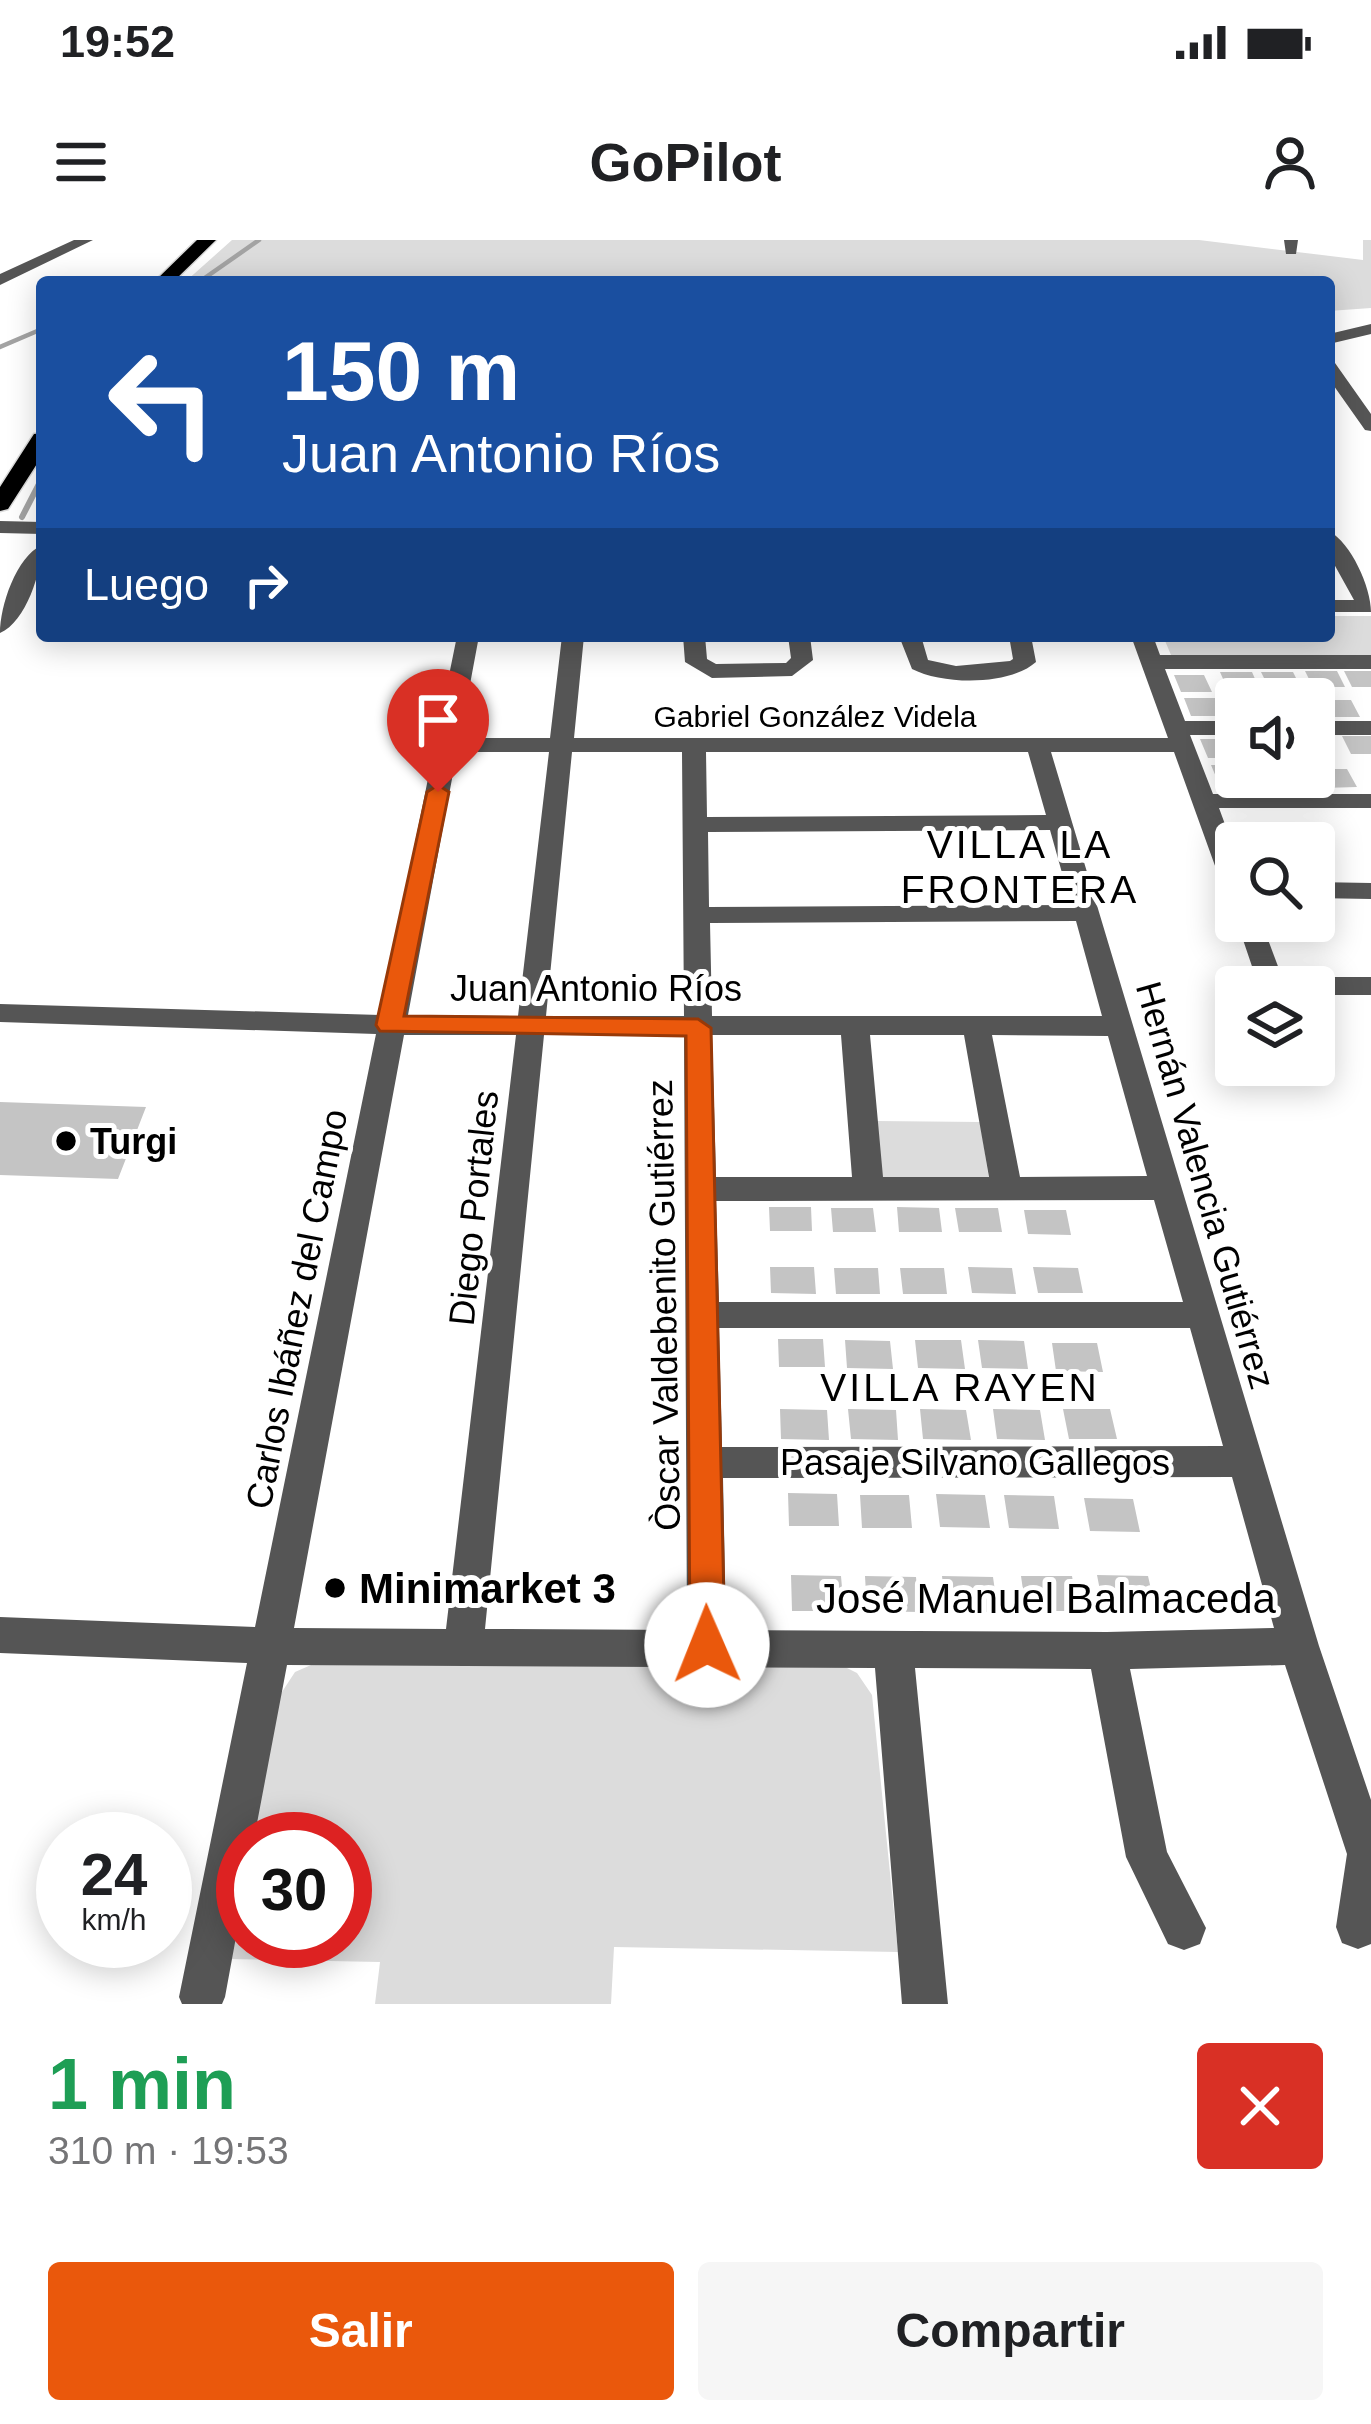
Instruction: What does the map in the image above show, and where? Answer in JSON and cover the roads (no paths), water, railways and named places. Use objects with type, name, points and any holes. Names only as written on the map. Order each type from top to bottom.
[{"type":"highway","points":[[169,276],[207,240]]},
{"type":"highway","points":[[0,504],[36,448]]},
{"type":"street","points":[[0,280],[86,240]]},
{"type":"street","points":[[1335,337],[1366,329]]},
{"type":"street","points":[[1335,375],[1371,426]]},
{"type":"street","points":[[0,527],[36,528]]},
{"type":"street","points":[[1335,550],[1370,606]]},
{"type":"street","points":[[0,628],[36,562]]},
{"type":"street","points":[[1335,606],[1370,606]]},
{"type":"street","name":"Carlos Ibáñez del Campo","points":[[202,1997],[467,642]]},
{"type":"street","name":"Diego Portales","points":[[464,1646],[572,642]]},
{"type":"street","points":[[694,642],[696,662],[712,671],[792,669],[802,660],[800,642]]},
{"type":"street","points":[[913,642],[924,667],[982,671],[1021,666],[1026,657],[1022,642]]},
{"type":"street","points":[[1144,642],[1215,833]]},
{"type":"street","points":[[1152,662],[1371,662]]},
{"type":"street","points":[[1335,728],[1371,728]]},
{"type":"street","name":"Gabriel González Videla","points":[[448,746],[1037,746],[1215,731]]},
{"type":"street","name":"Hernán Valencia Gutiérrez","points":[[1037,746],[1299,1646],[1368,1854],[1358,1927]]},
{"type":"street","name":"Òscar Valdebenito Gutiérrez","points":[[694,748],[707,1645]]},
{"type":"street","points":[[1203,801],[1371,801]]},
{"type":"street","points":[[695,825],[1060,822]]},
{"type":"street","points":[[1335,890],[1371,891]]},
{"type":"street","points":[[697,915],[1086,913]]},
{"type":"street","points":[[1335,986],[1371,986]]},
{"type":"street","name":"Juan Antonio Ríos","points":[[0,1013],[532,1027],[1119,1026]]},
{"type":"street","points":[[976,1026],[1007,1188]]},
{"type":"street","points":[[855,1027],[868,1187]]},
{"type":"street","points":[[701,1189],[1166,1188]]},
{"type":"street","points":[[703,1315],[1203,1316]]},
{"type":"street","name":"Pasaje Silvano Gallegos","points":[[705,1463],[1245,1461]]},
{"type":"street","name":"José Manuel Balmaceda","points":[[0,1635],[272,1646],[707,1645],[1107,1651],[1299,1646]]},
{"type":"street","points":[[892,1647],[926,2004]]},
{"type":"street","points":[[1107,1651],[1148,1857],[1184,1928]]},
{"type":"waterway","points":[[208,276],[259,240]]},
{"type":"waterway","points":[[0,347],[36,332]]},
{"type":"waterway","points":[[22,517],[36,490]]},
{"type":"place","name":"Turgi","points":[[66,1141]]},
{"type":"place","name":"Minimarket 3","points":[[335,1588]]},
{"type":"district","name":"VILLA LA FRONTERA","points":[[1020,866]]},
{"type":"district","name":"VILLA RAYEN","points":[[960,1387]]}]
